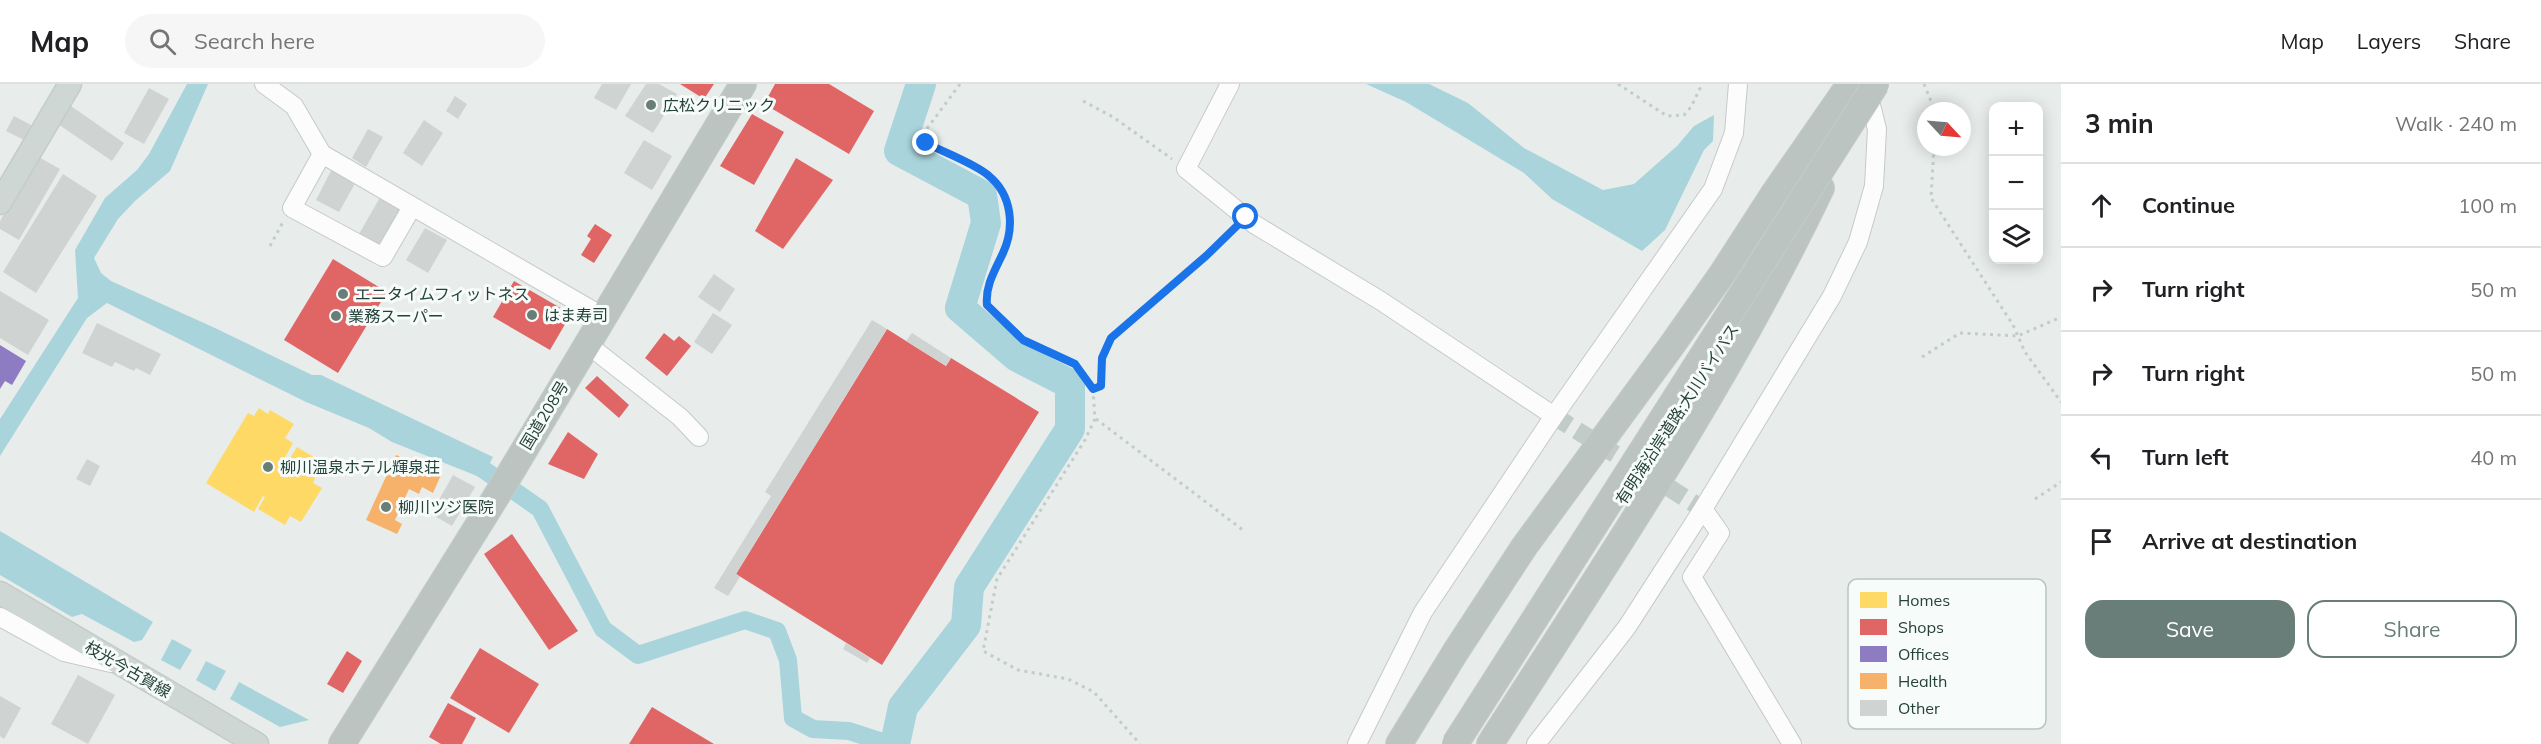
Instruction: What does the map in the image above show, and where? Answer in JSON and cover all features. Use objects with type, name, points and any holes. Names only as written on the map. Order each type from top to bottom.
[{"type":"highway","name":"国道208号","points":[[342,744],[499,492],[602,316],[743,84]]},
{"type":"highway","points":[[1399,744],[1524,547],[1672,345],[1850,84]]},
{"type":"highway","name":"有明海沿岸道路;大川バイパス","points":[[1455,744],[1876,84]]},
{"type":"highway","name":"有明海沿岸道路;大川バイパス","points":[[1466,744],[1888,84]]},
{"type":"highway","points":[[1491,744],[1697,421],[1774,282],[1821,188]]},
{"type":"main road","points":[[0,203],[70,84]]},
{"type":"main road","name":"枝光今古賀線","points":[[0,593],[257,744]]},
{"type":"street","points":[[264,84],[294,106],[322,154],[602,316]]},
{"type":"street","points":[[1230,84],[1186,169],[1246,217],[1381,301],[1554,416]]},
{"type":"street","points":[[1357,744],[1423,612],[1554,416],[1713,189],[1734,133],[1738,84]]},
{"type":"street","points":[[1536,744],[1627,627],[1703,509],[1832,296],[1858,242],[1875,186],[1877,129],[1866,84]]},
{"type":"street","points":[[322,154],[292,208],[382,257],[412,207]]},
{"type":"street","points":[[587,344],[680,417],[699,437]]},
{"type":"street","points":[[1703,509],[1720,534],[1692,577],[1792,744]]},
{"type":"street","points":[[0,617],[64,652],[123,666]]},
{"type":"path","points":[[960,84],[926,130],[926,143],[988,175],[1002,192],[1010,214],[1010,237],[986,292],[987,305],[1023,340],[1075,364],[1093,389],[1095,419],[1085,440],[997,579],[983,651],[1018,670],[1068,679],[1094,692],[1140,744]]},
{"type":"path","points":[[1618,84],[1667,116],[1684,115],[1691,107],[1702,84]]},
{"type":"path","points":[[1924,84],[1931,102]]},
{"type":"path","points":[[1083,101],[1113,117],[1186,169]]},
{"type":"path","points":[[1933,156],[1931,198],[2018,336],[2025,352],[2061,402]]},
{"type":"path","points":[[270,246],[292,208]]},
{"type":"path","points":[[1093,389],[1101,386],[1102,358],[1111,338],[1206,256],[1246,217]]},
{"type":"path","points":[[1922,357],[1960,333],[2018,336],[2061,317]]},
{"type":"path","points":[[1095,419],[1243,530]]},
{"type":"path","points":[[2035,499],[2061,482]]},
{"type":"water","points":[[187,84],[208,84],[170,171],[118,219],[94,258],[101,273],[111,281],[312,375],[321,375],[493,457],[482,478],[392,442],[369,428],[306,402],[107,303],[87,318],[0,456],[0,419],[78,298],[75,250],[105,198],[137,170],[149,154]]},
{"type":"water","points":[[1366,84],[1429,84],[1468,103],[1524,148],[1603,190],[1634,184],[1677,146],[1694,126],[1714,115],[1713,141],[1704,150],[1665,230],[1642,251],[1552,199],[1524,173],[1406,102]]},
{"type":"water","points":[[0,531],[153,622],[142,640],[134,642],[82,614],[72,617],[0,575]]},
{"type":"water","points":[[172,639],[192,650],[180,670],[161,660]]},
{"type":"water","points":[[206,661],[226,671],[215,691],[196,680]]},
{"type":"water","points":[[239,682],[309,720],[280,727],[230,699]]},
{"type":"building: Homes","name":"柳川温泉ホテル輝泉荘","points":[[259,408],[268,414],[270,410],[294,424],[285,438],[293,443],[283,461],[287,463],[297,447],[322,462],[313,483],[322,488],[301,522],[290,516],[285,525],[258,509],[265,497],[263,496],[254,512],[206,483],[248,413],[254,416]]},
{"type":"building: Shops","points":[[680,84],[714,84],[704,99]]},
{"type":"building: Shops","points":[[775,84],[829,84],[874,111],[849,154],[764,104]]},
{"type":"building: Shops","points":[[752,114],[784,132],[754,185],[720,166]]},
{"type":"building: Shops","points":[[796,158],[833,180],[783,249],[755,231]]},
{"type":"building: Shops","points":[[595,224],[612,235],[594,263],[581,255],[591,239],[587,236]]},
{"type":"building: Shops","name":"業務スーパー","points":[[333,259],[387,292],[338,373],[284,340]]},
{"type":"building: Shops","name":"はま寿司","points":[[514,281],[571,314],[550,350],[493,317]]},
{"type":"building: Shops","points":[[887,329],[946,366],[951,358],[1039,412],[882,665],[736,574]]},
{"type":"building: Shops","points":[[664,333],[674,341],[679,336],[691,346],[667,376],[645,358]]},
{"type":"building: Shops","points":[[597,376],[629,405],[619,418],[585,388]]},
{"type":"building: Shops","points":[[568,432],[598,454],[584,479],[548,464]]},
{"type":"building: Shops","points":[[512,534],[578,631],[549,650],[484,554]]},
{"type":"building: Shops","points":[[480,648],[539,684],[509,733],[450,698]]},
{"type":"building: Shops","points":[[347,651],[362,661],[343,693],[327,684]]},
{"type":"building: Shops","points":[[448,703],[476,718],[462,744],[441,744],[429,737]]},
{"type":"building: Shops","points":[[652,707],[714,744],[629,744]]},
{"type":"building: Offices","points":[[0,345],[26,361],[12,385],[5,381],[0,389]]},
{"type":"building: Health","name":"柳川ツジ医院","points":[[396,455],[441,475],[433,493],[422,487],[419,494],[409,489],[395,520],[402,524],[397,534],[366,520]]},
{"type":"building: Other","points":[[602,84],[631,84],[616,110],[594,98]]},
{"type":"building: Other","name":"広松クリニック","points":[[646,84],[659,84],[677,94],[653,133],[625,116]]},
{"type":"building: Other","points":[[149,88],[169,99],[144,144],[124,133]]},
{"type":"building: Other","points":[[455,96],[467,104],[458,119],[446,111]]},
{"type":"building: Other","points":[[71,106],[124,143],[112,161],[58,124]]},
{"type":"building: Other","points":[[14,116],[31,125],[24,140],[6,131]]},
{"type":"building: Other","points":[[424,120],[443,133],[422,166],[403,153]]},
{"type":"building: Other","points":[[368,129],[383,137],[366,167],[352,158]]},
{"type":"building: Other","points":[[644,140],[672,156],[652,190],[624,173]]},
{"type":"building: Other","points":[[37,156],[60,169],[19,240],[0,229],[0,221]]},
{"type":"building: Other","points":[[333,167],[357,180],[339,212],[316,200]]},
{"type":"building: Other","points":[[63,174],[97,196],[36,293],[3,272]]},
{"type":"building: Other","points":[[382,194],[403,206],[380,246],[359,234]]},
{"type":"building: Other","points":[[425,228],[447,240],[428,273],[406,260]]},
{"type":"building: Other","points":[[714,274],[735,289],[720,312],[698,297]]},
{"type":"building: Other","points":[[0,291],[49,320],[28,355],[0,338]]},
{"type":"building: Other","points":[[713,313],[732,325],[712,354],[694,342]]},
{"type":"building: Other","points":[[872,320],[887,329],[736,574],[740,577],[728,596],[714,588],[771,496],[765,492]]},
{"type":"building: Other","points":[[97,323],[161,354],[150,375],[136,368],[134,371],[115,362],[112,367],[82,353]]},
{"type":"building: Other","points":[[912,333],[951,358],[946,366],[906,341]]},
{"type":"building: Other","points":[[87,459],[100,466],[90,486],[76,479]]},
{"type":"building: Other","points":[[453,475],[475,487],[452,526],[431,514]]},
{"type":"building: Other","points":[[846,643],[870,658],[867,663],[843,649]]},
{"type":"building: Other","points":[[78,675],[115,695],[88,744],[51,724]]},
{"type":"building: Other","points":[[0,696],[21,708],[4,739],[0,736]]},
{"type":"waterway","points":[[895,744],[903,707],[966,625],[969,587],[1070,429],[1070,384],[1017,357],[960,308],[986,223],[982,195],[899,151],[921,84]]},
{"type":"waterway","points":[[467,458],[540,509],[603,629],[638,655],[745,620],[777,631],[788,660],[793,718],[813,729],[849,731],[889,744]]},
{"type":"tunnel","points":[[1554,416],[1703,509]]},
{"type":"place","name":"広松クリニック","points":[[651,105]]},
{"type":"place","name":"エニタイムフィットネス","points":[[343,294]]},
{"type":"place","name":"はま寿司","points":[[532,315]]},
{"type":"place","name":"業務スーパー","points":[[336,316]]},
{"type":"place","name":"柳川温泉ホテル輝泉荘","points":[[268,467]]},
{"type":"place","name":"柳川ツジ医院","points":[[386,507]]},
{"type":"route","points":[[926,143],[988,175],[1002,192],[1010,214],[1010,237],[986,292],[987,305],[1023,340],[1075,364],[1093,389],[1101,386],[1102,358],[1111,338],[1206,256],[1246,217]]}]
